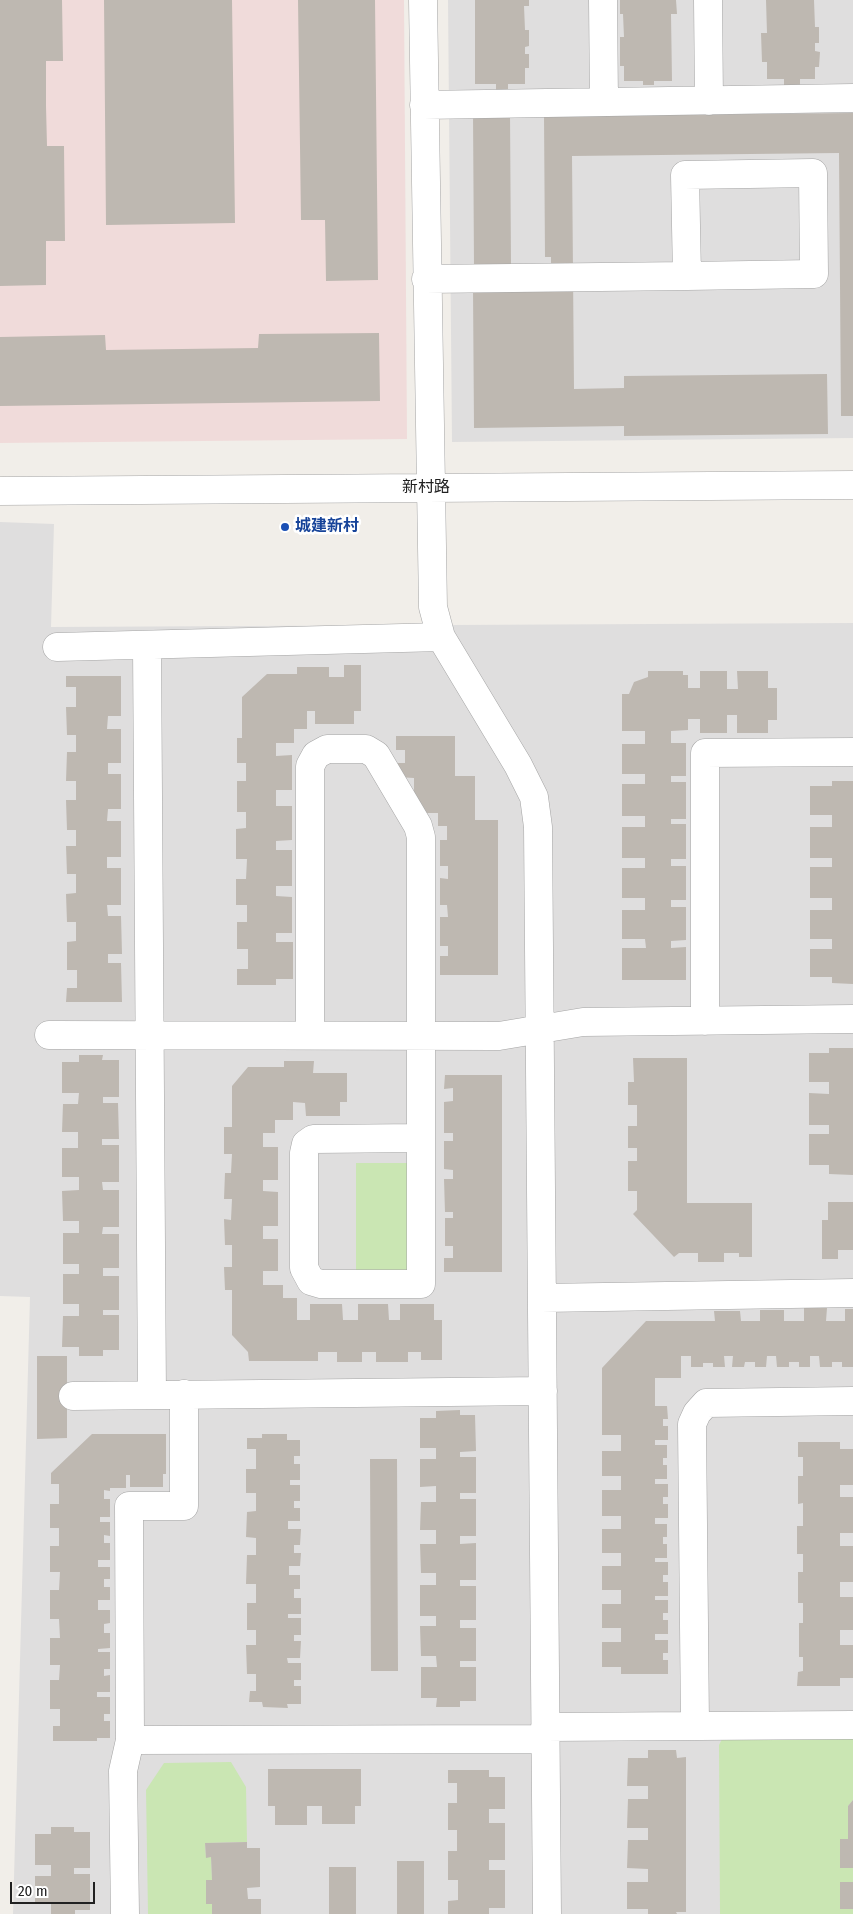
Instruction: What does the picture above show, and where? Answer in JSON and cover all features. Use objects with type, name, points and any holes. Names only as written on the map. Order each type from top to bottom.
[{"type":"street","points":[[423,0],[429,488],[433,607],[441,638],[518,765],[534,797],[538,827],[547,1914]]},
{"type":"street","points":[[603,0],[604,102]]},
{"type":"street","points":[[708,0],[709,100]]},
{"type":"street","points":[[424,105],[853,98]]},
{"type":"street","points":[[426,279],[687,276],[814,274],[813,173],[685,175],[687,276]]},
{"type":"street","name":"新村路","points":[[0,490],[853,485]]},
{"type":"street","points":[[57,647],[441,638]]},
{"type":"street","points":[[147,645],[152,1395]]},
{"type":"street","points":[[310,1036],[310,766],[316,755],[327,749],[366,749],[376,754],[418,826],[420,837],[421,1036],[421,1138],[421,1284],[321,1284],[311,1281],[304,1268],[304,1153],[306,1144],[313,1139],[421,1138]]},
{"type":"street","points":[[705,1020],[705,753],[853,752]]},
{"type":"street","points":[[49,1035],[500,1036],[583,1022],[853,1019]]},
{"type":"street","points":[[542,1298],[853,1293]]},
{"type":"street","points":[[73,1396],[543,1390]]},
{"type":"street","points":[[125,1914],[123,1771],[130,1740],[129,1506],[184,1506],[184,1394]]},
{"type":"street","points":[[696,1726],[692,1424],[697,1413],[706,1404],[853,1401]]},
{"type":"street","points":[[130,1740],[545,1733],[696,1726],[853,1725]]},
{"type":"shaded area","points":[[0,0],[404,0],[407,439],[0,443]]},
{"type":"shaded area","points":[[448,0],[853,0],[853,438],[452,442]]},
{"type":"shaded area","points":[[0,522],[54,524],[51,627],[853,623],[853,1914],[13,1914],[30,1297],[0,1296]]},
{"type":"green space","points":[[356,1163],[413,1163],[413,1270],[356,1270]]},
{"type":"green space","points":[[853,1735],[853,1800],[848,1806],[848,1839],[840,1839],[853,1868],[853,1882],[840,1882],[840,1908],[853,1909],[853,1914],[720,1914],[719,1745],[723,1737]]},
{"type":"green space","points":[[231,1762],[246,1787],[247,1842],[205,1843],[206,1857],[211,1857],[212,1880],[206,1880],[206,1904],[212,1904],[212,1914],[148,1914],[146,1790],[164,1763]]},
{"type":"building","points":[[0,0],[62,0],[63,61],[46,61],[46,106],[47,146],[64,146],[65,241],[46,241],[46,285],[0,286]]},
{"type":"building","points":[[104,0],[232,0],[235,223],[106,225]]},
{"type":"building","points":[[298,0],[375,0],[378,280],[326,281],[325,220],[301,220]]},
{"type":"building","points":[[475,0],[529,0],[529,6],[524,6],[525,30],[529,30],[529,46],[525,47],[525,54],[529,54],[529,68],[525,68],[525,84],[508,84],[508,90],[496,90],[496,84],[475,84]]},
{"type":"building","points":[[620,0],[676,0],[677,14],[671,14],[672,81],[654,81],[654,85],[643,85],[643,81],[624,81],[624,66],[620,66],[620,37],[624,37],[623,14],[620,14]]},
{"type":"building","points":[[766,0],[814,0],[815,27],[819,27],[819,43],[815,43],[815,51],[820,52],[819,67],[815,67],[815,79],[800,79],[800,85],[784,85],[784,79],[767,79],[767,62],[762,62],[761,33],[767,33]]},
{"type":"building","points":[[473,113],[510,113],[511,265],[474,266]]},
{"type":"building","points":[[853,113],[853,416],[841,416],[839,153],[572,156],[574,389],[624,388],[624,376],[827,374],[828,434],[624,436],[624,426],[474,428],[473,288],[551,288],[551,257],[545,257],[544,116]]},
{"type":"building","points":[[379,333],[380,401],[0,406],[0,337],[105,335],[106,350],[258,348],[259,334]]},
{"type":"building","points":[[344,665],[361,665],[361,711],[354,711],[354,724],[315,724],[315,711],[307,711],[307,729],[294,729],[294,743],[276,743],[276,756],[292,755],[292,790],[276,790],[276,806],[292,806],[292,840],[276,841],[276,850],[292,850],[292,886],[276,886],[276,896],[292,897],[292,933],[276,933],[276,942],[293,942],[293,979],[276,979],[276,985],[237,985],[237,969],[248,969],[248,949],[237,949],[237,922],[247,922],[247,905],[236,905],[236,879],[246,879],[247,859],[236,859],[236,829],[246,828],[246,812],[237,812],[237,781],[246,781],[246,763],[237,763],[237,738],[242,738],[242,697],[267,674],[297,674],[297,667],[329,667],[329,677],[344,677]]},
{"type":"building","points":[[648,671],[683,671],[683,675],[688,675],[688,688],[700,688],[700,671],[727,671],[727,689],[738,689],[737,671],[768,671],[768,688],[777,688],[777,720],[768,720],[768,733],[737,733],[737,715],[727,715],[727,733],[700,733],[700,719],[688,719],[688,730],[671,731],[671,743],[686,743],[686,776],[671,776],[671,782],[686,782],[686,819],[671,819],[671,824],[686,824],[686,859],[671,859],[671,866],[686,866],[686,900],[671,900],[671,907],[686,907],[686,940],[671,941],[671,948],[686,947],[686,980],[622,980],[622,948],[646,948],[645,939],[622,939],[622,910],[645,910],[645,898],[622,898],[622,868],[645,868],[645,858],[622,858],[622,827],[645,827],[645,816],[622,816],[622,784],[645,784],[645,774],[622,774],[622,744],[645,744],[645,731],[622,731],[622,694],[629,694],[634,682],[648,677]]},
{"type":"building","points":[[66,676],[121,676],[121,716],[108,716],[107,729],[121,729],[121,763],[108,763],[108,774],[121,774],[121,809],[108,809],[107,821],[121,821],[121,857],[107,857],[107,868],[121,868],[121,905],[107,905],[108,916],[121,916],[122,954],[108,954],[108,963],[121,963],[122,1002],[66,1002],[67,988],[77,988],[77,970],[67,970],[67,942],[76,941],[76,922],[67,922],[66,894],[76,893],[76,874],[67,874],[66,846],[76,846],[76,830],[67,830],[66,800],[76,800],[76,781],[66,781],[67,752],[76,752],[76,735],[67,735],[66,707],[76,707],[76,687],[66,687]]},
{"type":"building","points":[[396,736],[455,736],[455,776],[475,776],[475,820],[498,820],[498,975],[440,975],[440,956],[448,956],[448,946],[440,946],[440,917],[448,917],[447,905],[440,905],[440,878],[448,879],[448,866],[440,866],[440,840],[447,840],[447,826],[438,826],[438,813],[414,813],[414,778],[397,777],[397,763],[405,763],[405,750],[396,750]]},
{"type":"building","points":[[832,781],[853,781],[853,984],[832,983],[832,977],[810,977],[810,949],[832,949],[832,939],[810,939],[810,910],[832,910],[832,898],[810,898],[810,867],[832,867],[832,858],[810,858],[810,827],[832,827],[832,815],[810,815],[810,786],[832,786]]},
{"type":"building","points":[[829,1048],[853,1048],[853,1175],[829,1174],[829,1165],[809,1165],[809,1134],[829,1134],[829,1125],[809,1125],[809,1093],[829,1094],[829,1082],[809,1082],[809,1053],[829,1053]]},
{"type":"building","points":[[79,1055],[103,1055],[102,1060],[119,1060],[119,1097],[103,1097],[103,1103],[118,1103],[119,1139],[102,1139],[102,1145],[119,1145],[119,1182],[102,1182],[103,1190],[119,1190],[119,1227],[103,1227],[102,1234],[119,1234],[119,1268],[103,1268],[103,1276],[119,1276],[119,1310],[103,1310],[103,1315],[119,1315],[119,1350],[103,1350],[103,1356],[79,1356],[79,1347],[62,1347],[63,1316],[79,1316],[79,1304],[63,1304],[63,1274],[79,1274],[79,1264],[63,1264],[63,1233],[79,1233],[79,1221],[63,1221],[62,1191],[79,1190],[79,1177],[62,1177],[62,1148],[78,1148],[78,1132],[62,1132],[63,1104],[78,1104],[79,1093],[62,1093],[62,1062],[79,1062]]},
{"type":"building","points":[[633,1058],[687,1058],[687,1203],[752,1203],[752,1257],[739,1257],[739,1253],[724,1253],[724,1262],[698,1262],[698,1253],[679,1253],[674,1257],[633,1214],[637,1210],[637,1191],[628,1191],[628,1161],[637,1161],[637,1148],[628,1148],[628,1126],[637,1126],[637,1105],[628,1105],[628,1082],[634,1082]]},
{"type":"building","points":[[284,1061],[314,1061],[313,1073],[347,1073],[347,1102],[340,1102],[340,1116],[306,1116],[305,1103],[293,1102],[293,1120],[275,1120],[275,1133],[263,1133],[263,1147],[278,1147],[278,1180],[263,1180],[263,1191],[278,1192],[278,1226],[263,1226],[263,1239],[278,1239],[278,1271],[263,1271],[263,1285],[283,1285],[283,1298],[297,1298],[297,1320],[310,1320],[310,1304],[342,1304],[343,1320],[358,1320],[358,1304],[388,1304],[389,1320],[400,1320],[400,1304],[434,1304],[434,1320],[442,1320],[442,1360],[421,1360],[421,1352],[408,1352],[408,1362],[376,1362],[376,1352],[362,1352],[362,1362],[337,1362],[337,1352],[318,1352],[318,1361],[249,1361],[248,1352],[232,1335],[232,1290],[225,1290],[224,1267],[232,1267],[232,1245],[225,1245],[224,1219],[231,1220],[232,1199],[224,1199],[225,1173],[231,1173],[232,1154],[224,1154],[224,1127],[232,1127],[232,1086],[248,1067],[284,1067]]},
{"type":"building","points":[[445,1075],[502,1075],[502,1272],[444,1272],[444,1258],[453,1258],[453,1246],[445,1246],[445,1218],[453,1218],[453,1212],[445,1212],[444,1179],[453,1179],[453,1170],[444,1169],[444,1141],[453,1141],[453,1133],[444,1133],[444,1102],[453,1101],[453,1088],[444,1089]]},
{"type":"building","points":[[828,1202],[853,1202],[853,1250],[838,1250],[838,1259],[822,1259],[822,1220],[828,1220]]},
{"type":"building","points":[[804,1308],[827,1308],[826,1321],[845,1321],[845,1309],[853,1309],[853,1367],[842,1367],[842,1362],[832,1362],[832,1367],[820,1367],[819,1356],[810,1356],[810,1367],[799,1367],[799,1362],[789,1362],[789,1367],[777,1367],[776,1356],[767,1356],[766,1367],[755,1367],[755,1362],[745,1362],[744,1367],[732,1367],[733,1356],[724,1356],[725,1367],[713,1367],[713,1363],[703,1363],[703,1367],[691,1367],[691,1356],[681,1356],[681,1378],[655,1378],[655,1406],[667,1406],[668,1419],[663,1419],[663,1426],[668,1426],[668,1440],[655,1440],[655,1445],[667,1445],[667,1458],[663,1458],[663,1465],[667,1465],[667,1479],[655,1479],[655,1484],[668,1484],[668,1497],[663,1497],[663,1504],[668,1504],[668,1518],[655,1518],[655,1524],[667,1524],[667,1537],[663,1537],[663,1544],[667,1544],[667,1558],[655,1558],[655,1562],[668,1562],[668,1575],[663,1575],[663,1582],[668,1582],[668,1596],[655,1596],[655,1600],[668,1600],[668,1613],[663,1613],[663,1620],[668,1620],[668,1634],[655,1634],[655,1640],[668,1640],[668,1653],[663,1653],[663,1660],[668,1660],[668,1674],[621,1674],[621,1667],[602,1667],[602,1642],[621,1642],[621,1628],[602,1628],[602,1604],[621,1604],[621,1590],[602,1590],[602,1566],[621,1566],[621,1553],[602,1553],[602,1529],[621,1529],[621,1516],[602,1516],[602,1490],[621,1490],[621,1476],[602,1476],[602,1451],[621,1451],[621,1435],[602,1435],[602,1368],[646,1321],[715,1321],[714,1311],[740,1311],[741,1321],[760,1321],[760,1310],[784,1310],[784,1321],[804,1321]]},
{"type":"building","points":[[37,1356],[67,1356],[67,1438],[37,1439]]},
{"type":"building","points":[[460,1410],[460,1415],[475,1415],[476,1451],[460,1452],[460,1457],[476,1457],[476,1493],[460,1493],[460,1499],[476,1499],[476,1536],[460,1536],[460,1544],[476,1543],[476,1580],[460,1580],[460,1586],[476,1586],[476,1620],[460,1620],[460,1628],[476,1628],[476,1661],[460,1661],[460,1667],[476,1667],[476,1701],[460,1701],[460,1707],[436,1707],[437,1698],[421,1698],[421,1667],[437,1667],[436,1656],[421,1656],[420,1626],[436,1626],[436,1616],[420,1616],[420,1585],[436,1585],[436,1573],[421,1573],[420,1544],[436,1544],[436,1530],[420,1530],[421,1502],[436,1502],[436,1486],[420,1487],[420,1459],[436,1459],[436,1448],[420,1448],[420,1418],[436,1418],[436,1411]]},
{"type":"building","points":[[92,1434],[166,1434],[166,1474],[163,1474],[163,1487],[130,1487],[130,1475],[126,1475],[126,1488],[110,1488],[110,1491],[104,1490],[104,1499],[110,1499],[110,1517],[100,1517],[100,1522],[110,1522],[110,1536],[104,1535],[104,1543],[110,1543],[110,1560],[98,1560],[98,1567],[110,1567],[110,1579],[104,1579],[104,1587],[110,1587],[110,1600],[98,1600],[98,1610],[110,1610],[110,1623],[104,1624],[104,1633],[110,1633],[110,1648],[98,1649],[98,1652],[110,1652],[110,1669],[104,1669],[104,1676],[110,1675],[110,1692],[97,1692],[97,1697],[110,1697],[110,1714],[104,1714],[104,1721],[110,1721],[110,1738],[97,1738],[97,1741],[53,1741],[53,1726],[60,1726],[60,1709],[50,1709],[50,1680],[59,1680],[60,1665],[50,1665],[50,1638],[60,1638],[59,1619],[50,1619],[50,1590],[59,1590],[60,1572],[50,1572],[50,1546],[59,1546],[59,1528],[50,1528],[50,1504],[59,1504],[59,1484],[51,1484],[51,1473]]},
{"type":"building","points":[[262,1434],[287,1434],[287,1440],[300,1440],[300,1456],[294,1456],[294,1464],[300,1464],[300,1480],[290,1480],[290,1485],[300,1485],[300,1501],[294,1501],[294,1508],[300,1508],[300,1521],[288,1521],[288,1529],[301,1529],[300,1545],[294,1545],[294,1553],[301,1553],[300,1566],[289,1566],[289,1575],[300,1575],[300,1589],[294,1589],[294,1598],[301,1598],[301,1614],[288,1614],[288,1618],[301,1618],[301,1635],[294,1635],[294,1641],[301,1641],[300,1658],[287,1658],[288,1663],[301,1663],[301,1680],[294,1680],[294,1686],[301,1686],[301,1704],[287,1704],[288,1708],[263,1707],[262,1702],[249,1702],[250,1691],[256,1691],[256,1674],[247,1674],[246,1645],[256,1645],[256,1630],[247,1630],[247,1603],[256,1603],[256,1584],[246,1584],[247,1555],[256,1555],[256,1538],[246,1537],[247,1512],[256,1511],[256,1493],[246,1493],[246,1469],[256,1469],[256,1449],[247,1449],[247,1438],[262,1438]]},
{"type":"building","points":[[798,1442],[840,1442],[840,1449],[853,1449],[853,1485],[840,1485],[840,1497],[853,1497],[853,1533],[840,1533],[840,1546],[853,1546],[853,1582],[840,1582],[840,1597],[853,1597],[853,1630],[840,1630],[840,1645],[853,1645],[853,1678],[840,1678],[840,1686],[797,1686],[798,1672],[803,1671],[803,1657],[799,1657],[799,1623],[803,1623],[803,1603],[798,1603],[798,1572],[803,1572],[803,1554],[797,1554],[797,1526],[803,1526],[803,1503],[798,1504],[798,1476],[803,1476],[803,1457],[798,1457]]},
{"type":"building","points":[[370,1459],[397,1459],[398,1671],[371,1671]]},
{"type":"building","points":[[648,1750],[676,1750],[677,1758],[686,1757],[686,1912],[676,1912],[677,1914],[648,1914],[648,1909],[627,1909],[627,1882],[648,1882],[648,1869],[627,1868],[628,1840],[648,1840],[648,1828],[627,1828],[628,1799],[648,1799],[648,1786],[627,1786],[628,1758],[648,1758]]},
{"type":"building","points":[[268,1769],[361,1769],[361,1806],[355,1806],[355,1824],[322,1824],[322,1806],[307,1806],[307,1825],[275,1825],[275,1806],[268,1806]]},
{"type":"building","points":[[448,1770],[489,1770],[489,1777],[505,1777],[505,1809],[489,1809],[489,1823],[505,1823],[505,1860],[489,1860],[489,1870],[505,1870],[505,1908],[489,1908],[489,1914],[448,1914],[448,1901],[458,1900],[458,1880],[448,1880],[448,1851],[457,1851],[457,1830],[448,1830],[448,1803],[457,1803],[457,1783],[448,1783]]},
{"type":"building","points":[[853,1800],[853,1868],[840,1868],[840,1839],[848,1839],[848,1806]]},
{"type":"building","points":[[51,1827],[74,1827],[74,1832],[90,1832],[90,1868],[74,1868],[74,1874],[90,1874],[90,1910],[75,1910],[75,1914],[51,1914],[51,1903],[35,1903],[35,1876],[51,1876],[51,1865],[35,1865],[35,1834],[51,1834]]},
{"type":"building","points":[[247,1842],[247,1848],[260,1848],[260,1887],[247,1888],[248,1899],[261,1899],[261,1914],[212,1914],[212,1904],[206,1904],[206,1880],[212,1880],[211,1857],[206,1858],[205,1843]]},
{"type":"building","points":[[397,1861],[424,1861],[424,1914],[397,1914]]},
{"type":"building","points":[[329,1867],[356,1867],[356,1914],[329,1914]]},
{"type":"building","points":[[840,1882],[853,1882],[853,1909],[840,1909]]},
{"type":"place","name":"城建新村","points":[[285,527]]}]
